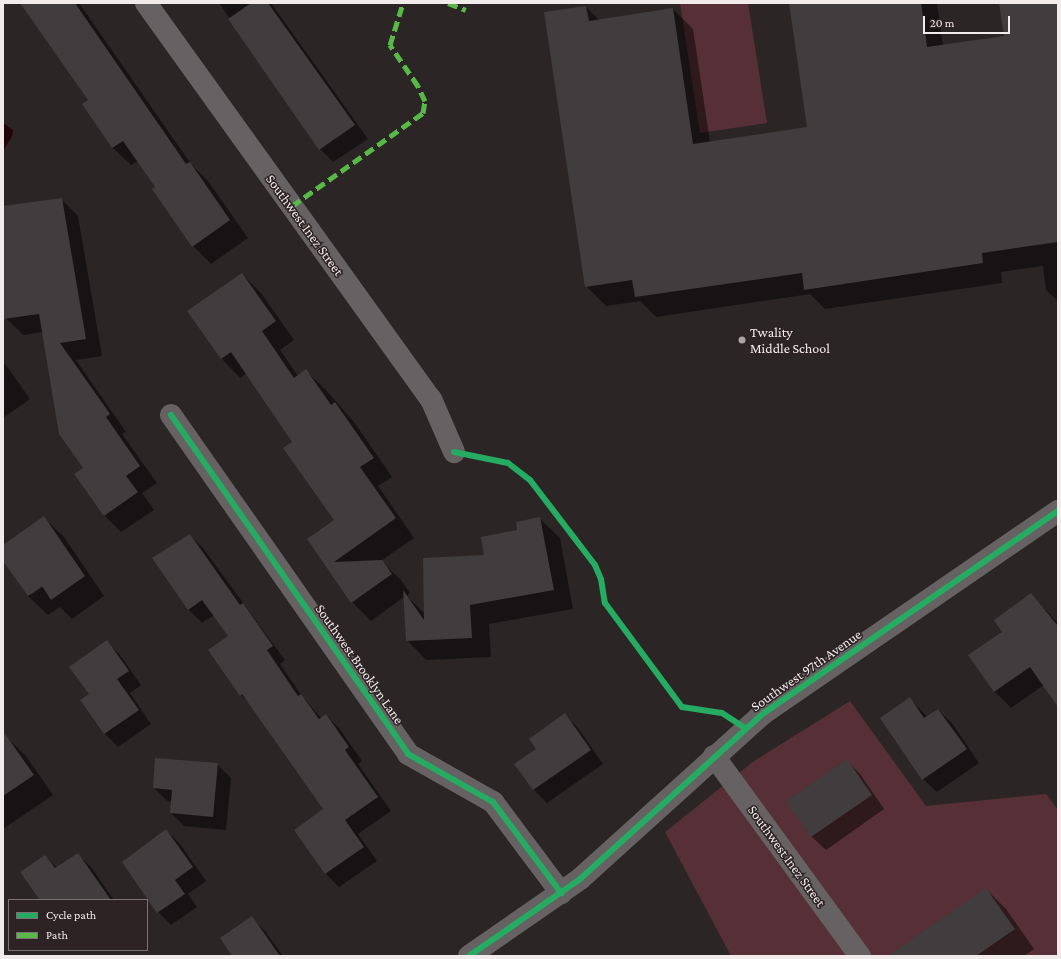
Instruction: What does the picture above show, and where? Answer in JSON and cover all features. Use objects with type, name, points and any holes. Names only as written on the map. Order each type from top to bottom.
[{"type":"street","name":"Southwest Inez Street","points":[[146,3],[430,399],[454,452]]},
{"type":"street","name":"Southwest Brooklyn Lane","points":[[170,415],[408,754],[492,802],[561,893]]},
{"type":"street","name":"Southwest 97th Avenue","points":[[469,956],[561,893],[614,850],[714,756],[775,705],[1055,518]]},
{"type":"street","name":"Southwest Inez Street","points":[[714,756],[860,956]]},
{"type":"shaded area","points":[[680,3],[748,3],[767,123],[700,133]]},
{"type":"shaded area","points":[[3,123],[13,130],[12,136],[3,151]]},
{"type":"shaded area","points":[[850,701],[926,806],[1046,794],[1058,810],[1058,956],[731,956],[665,832],[754,761]]},
{"type":"building","points":[[20,3],[75,3],[186,164],[190,162],[230,220],[192,247],[152,189],[155,187],[123,141],[112,148],[82,104],[88,100]]},
{"type":"building","points":[[251,3],[268,3],[355,125],[319,150],[228,19]]},
{"type":"building","points":[[789,3],[921,3],[927,47],[1004,36],[999,3],[1058,3],[1058,242],[982,253],[983,263],[804,290],[802,273],[635,297],[632,280],[585,287],[544,12],[586,6],[589,21],[673,8],[693,144],[807,127]]},
{"type":"building","points":[[62,198],[86,339],[60,343],[110,414],[106,417],[140,466],[126,476],[138,492],[104,516],[74,474],[83,468],[59,434],[39,314],[3,319],[3,206]]},
{"type":"building","points":[[242,273],[276,321],[262,331],[294,378],[306,369],[331,405],[335,402],[374,458],[360,467],[396,518],[334,562],[382,560],[392,574],[351,603],[307,539],[334,520],[283,448],[292,442],[231,352],[221,359],[187,311]]},
{"type":"building","points":[[44,516],[85,576],[51,600],[42,586],[28,596],[3,561],[3,545]]},
{"type":"building","points":[[540,517],[554,590],[470,605],[472,638],[406,641],[403,590],[424,620],[423,558],[484,555],[481,537],[517,530],[516,522]]},
{"type":"building","points":[[190,534],[240,605],[243,603],[273,646],[267,650],[298,696],[301,694],[319,719],[326,714],[349,747],[345,750],[378,797],[345,820],[364,847],[325,874],[294,830],[323,809],[242,694],[240,696],[208,650],[228,636],[202,600],[188,610],[152,558]]},
{"type":"building","points":[[1031,593],[1058,626],[1058,707],[1030,667],[994,692],[968,655],[1002,632],[994,620]]},
{"type":"building","points":[[107,640],[129,671],[117,679],[139,710],[104,734],[80,700],[89,694],[69,667]]},
{"type":"building","points":[[910,697],[924,718],[938,709],[967,749],[922,780],[880,718]]},
{"type":"building","points":[[565,713],[591,750],[533,790],[514,764],[536,749],[529,739]]},
{"type":"building","points":[[3,731],[34,775],[3,796]]},
{"type":"building","points":[[155,758],[218,763],[213,817],[170,813],[172,790],[153,788]]},
{"type":"building","points":[[847,759],[872,795],[811,837],[786,801]]},
{"type":"building","points":[[166,829],[193,867],[175,880],[185,894],[157,913],[122,862]]},
{"type":"building","points":[[78,853],[110,899],[39,899],[20,872],[45,855],[55,868]]},
{"type":"building","points":[[986,888],[1015,929],[976,956],[888,956]]},
{"type":"building","points":[[252,916],[280,956],[232,956],[220,938]]},
{"type":"marked path","points":[[292,206],[423,113],[425,101],[418,86],[390,45],[403,3]]},
{"type":"marked path","points":[[448,3],[466,10]]},
{"type":"cycle path","points":[[171,415],[408,754],[493,802],[561,893]]},
{"type":"cycle path","points":[[454,452],[508,463],[530,480],[595,565],[601,579],[605,603],[682,707],[722,713],[745,728]]},
{"type":"cycle path","points":[[469,956],[580,879],[764,713],[1058,511]]},
{"type":"place","name":"Twality Middle School","points":[[742,340]]}]
